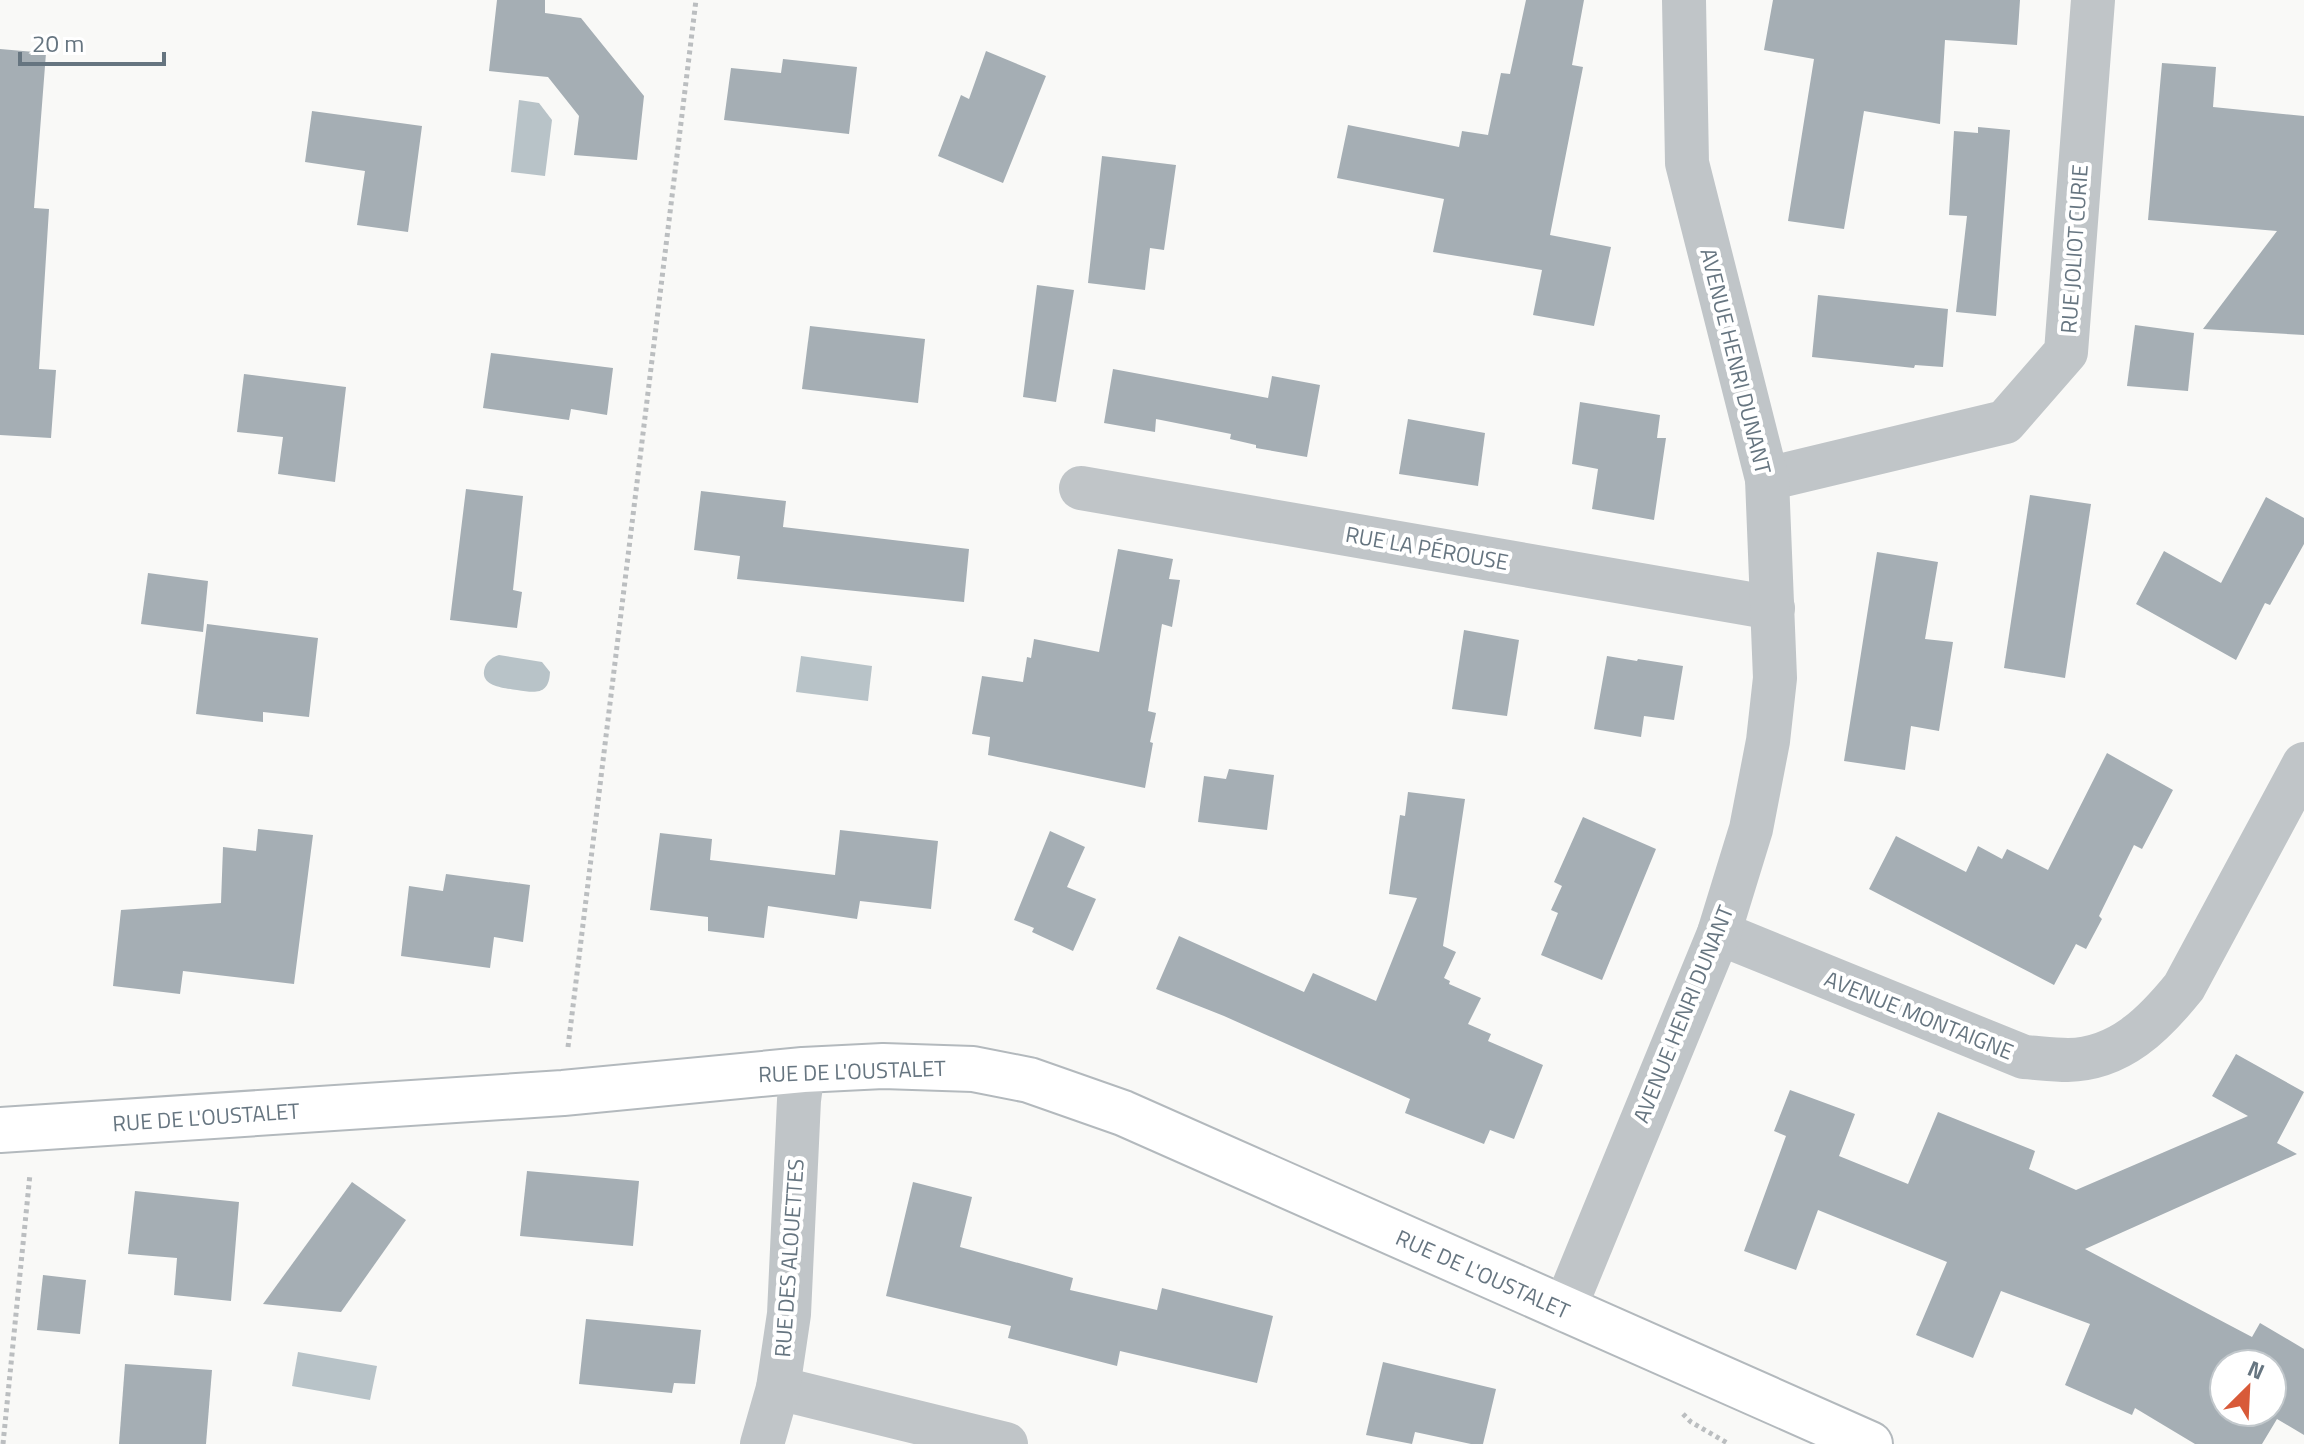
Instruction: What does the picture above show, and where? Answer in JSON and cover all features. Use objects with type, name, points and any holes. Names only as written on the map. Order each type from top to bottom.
[{"type":"street","name":"AVENUE HENRI DUNANT","points":[[1564,1310],[1719,933],[1751,829],[1768,741],[1775,678],[1767,479],[1687,163],[1684,0]]},
{"type":"street","name":"RUE JOLIOT CURIE","points":[[1767,479],[2005,422],[2066,352],[2093,0]]},
{"type":"street","name":"RUE LA PÉROUSE","points":[[1081,488],[1773,608]]},
{"type":"street","name":"AVENUE MONTAIGNE","points":[[1719,933],[2024,1057],[2069,1060],[2100,1056],[2133,1040],[2159,1017],[2184,987],[2304,764]]},
{"type":"street","name":"RUE DE L'OUSTALET","points":[[0,1130],[563,1093],[803,1070],[927,1066],[973,1069],[1029,1080],[1123,1113],[1870,1444]]},
{"type":"street","name":"RUE DES ALOUETTES","points":[[762,1444],[778,1388],[789,1314],[803,1070]]},
{"type":"street","points":[[778,1388],[1006,1444]]},
{"type":"path","points":[[563,1093],[696,0]]},
{"type":"path","points":[[3,1444],[31,1164]]},
{"type":"path","points":[[1680,1411],[1691,1422],[1729,1444]]},
{"type":"shaded area","points":[[519,100],[539,103],[552,120],[545,176],[511,172]]},
{"type":"shaded area","points":[[499,655],[542,662],[550,672],[547,685],[540,691],[530,692],[489,683],[485,679],[485,667]]},
{"type":"shaded area","points":[[801,656],[872,666],[868,701],[796,692]]},
{"type":"shaded area","points":[[298,1352],[377,1366],[370,1400],[292,1386]]},
{"type":"building","points":[[497,0],[545,0],[545,13],[581,18],[644,96],[637,160],[574,155],[579,116],[548,77],[489,71]]},
{"type":"building","points":[[1526,0],[1584,0],[1572,65],[1583,67],[1550,235],[1611,247],[1594,326],[1533,315],[1542,270],[1433,252],[1444,199],[1337,178],[1348,125],[1459,147],[1462,131],[1488,135],[1501,73],[1510,74]]},
{"type":"building","points":[[1773,0],[2020,0],[2017,45],[1945,40],[1940,124],[1864,111],[1844,229],[1788,221],[1814,59],[1764,50]]},
{"type":"building","points":[[0,49],[46,53],[34,208],[49,209],[39,369],[56,370],[51,438],[0,435]]},
{"type":"building","points":[[986,51],[1046,76],[1003,183],[938,156],[961,95],[969,99]]},
{"type":"building","points":[[783,59],[857,67],[849,134],[724,120],[731,68],[781,73]]},
{"type":"building","points":[[2162,63],[2216,67],[2213,107],[2304,116],[2304,335],[2203,329],[2277,231],[2148,220]]},
{"type":"building","points":[[312,111],[422,126],[408,232],[357,225],[365,171],[305,162]]},
{"type":"building","points":[[1978,127],[2010,130],[1996,316],[1956,312],[1967,216],[1949,215],[1954,131],[1978,133]]},
{"type":"building","points":[[1102,156],[1176,165],[1164,250],[1150,248],[1145,290],[1088,283]]},
{"type":"building","points":[[1037,285],[1074,290],[1056,402],[1023,397]]},
{"type":"building","points":[[1818,295],[1948,309],[1943,367],[1915,365],[1914,368],[1812,357]]},
{"type":"building","points":[[2135,325],[2194,333],[2188,391],[2127,386]]},
{"type":"building","points":[[810,326],[925,339],[918,403],[802,389]]},
{"type":"building","points":[[491,353],[613,368],[607,415],[571,409],[569,420],[483,408]]},
{"type":"building","points":[[1113,369],[1268,398],[1272,376],[1320,385],[1307,457],[1256,448],[1256,445],[1230,439],[1231,434],[1156,419],[1155,432],[1104,423]]},
{"type":"building","points":[[244,374],[346,387],[335,482],[278,474],[283,437],[237,432]]},
{"type":"building","points":[[1580,402],[1660,415],[1657,438],[1666,438],[1654,520],[1592,509],[1598,469],[1572,464]]},
{"type":"building","points":[[1408,419],[1485,433],[1478,486],[1399,474]]},
{"type":"building","points":[[466,489],[523,496],[513,590],[522,592],[517,628],[450,620]]},
{"type":"building","points":[[701,491],[786,501],[783,527],[969,549],[964,602],[737,579],[740,556],[694,550]]},
{"type":"building","points":[[2030,495],[2091,504],[2065,678],[2004,668]]},
{"type":"building","points":[[2266,497],[2304,518],[2304,544],[2270,605],[2265,603],[2236,660],[2136,604],[2164,551],[2221,583]]},
{"type":"building","points":[[1118,549],[1173,559],[1169,579],[1180,580],[1172,627],[1162,624],[1148,711],[1156,713],[1145,788],[988,755],[990,737],[972,734],[982,676],[1023,682],[1034,639],[1099,652]]},
{"type":"building","points":[[1877,552],[1938,562],[1925,639],[1953,642],[1939,731],[1911,726],[1905,770],[1844,761]]},
{"type":"building","points":[[148,573],[208,581],[203,632],[141,624]]},
{"type":"building","points":[[207,624],[318,638],[309,717],[263,712],[263,722],[196,714]]},
{"type":"building","points":[[1464,630],[1519,640],[1507,716],[1452,709]]},
{"type":"building","points":[[1607,656],[1683,666],[1674,720],[1644,716],[1641,737],[1594,729]]},
{"type":"building","points":[[2107,753],[2173,790],[2142,849],[2134,845],[2086,949],[2076,944],[2054,985],[1869,889],[1896,836],[1966,872],[1978,846],[2002,859],[2007,849],[2048,870]]},
{"type":"building","points":[[1229,769],[1274,775],[1267,830],[1198,822],[1204,776],[1226,779]]},
{"type":"building","points":[[1408,792],[1465,799],[1443,946],[1456,952],[1444,978],[1450,981],[1449,984],[1481,998],[1468,1024],[1491,1034],[1488,1041],[1543,1065],[1514,1139],[1490,1130],[1484,1144],[1405,1113],[1410,1099],[1156,989],[1179,936],[1304,992],[1313,973],[1376,1001],[1417,898],[1389,894],[1400,815],[1405,816]]},
{"type":"building","points":[[1583,817],[1656,849],[1602,980],[1541,955],[1558,913],[1551,910],[1562,886],[1554,882]]},
{"type":"building","points":[[258,829],[313,835],[294,984],[183,971],[180,994],[113,986],[121,910],[221,903],[223,847],[256,851]]},
{"type":"building","points":[[840,830],[938,841],[931,909],[860,901],[857,919],[768,906],[764,938],[708,931],[708,917],[650,910],[660,833],[712,839],[710,860],[835,875]]},
{"type":"building","points":[[1050,831],[1085,847],[1067,887],[1096,899],[1073,951],[1014,920]]},
{"type":"building","points":[[446,874],[530,885],[523,942],[494,937],[490,968],[401,956],[409,886],[443,891]]},
{"type":"building","points":[[2236,1054],[2304,1092],[2277,1143],[2297,1154],[2085,1249],[2252,1337],[2260,1323],[2304,1349],[2304,1435],[2288,1426],[2288,1348],[2208,1348],[2208,1428],[2272,1428],[2262,1444],[2195,1444],[2135,1408],[2132,1415],[2065,1385],[2090,1324],[2001,1291],[1973,1358],[1916,1335],[1947,1262],[1818,1210],[1796,1270],[1744,1251],[1786,1136],[1774,1131],[1790,1090],[1855,1114],[1839,1156],[1908,1184],[1938,1112],[2035,1151],[2029,1169],[2076,1190],[2248,1116],[2212,1096]]},
{"type":"building","points":[[527,1171],[639,1181],[633,1246],[520,1236]]},
{"type":"building","points":[[352,1182],[406,1220],[341,1312],[263,1304]]},
{"type":"building","points":[[913,1182],[972,1197],[960,1247],[1073,1278],[1070,1290],[1157,1310],[1162,1288],[1273,1316],[1257,1383],[1120,1351],[1117,1366],[1008,1338],[1011,1326],[886,1296]]},
{"type":"building","points":[[135,1191],[239,1202],[231,1301],[174,1295],[177,1258],[128,1254]]},
{"type":"building","points":[[43,1275],[86,1280],[80,1334],[37,1330]]},
{"type":"building","points":[[586,1319],[701,1330],[695,1384],[674,1383],[672,1393],[579,1384]]},
{"type":"building","points":[[1383,1362],[1496,1389],[1483,1444],[1415,1432],[1412,1444],[1366,1435]]},
{"type":"building","points":[[125,1364],[212,1370],[206,1444],[119,1444]]}]
